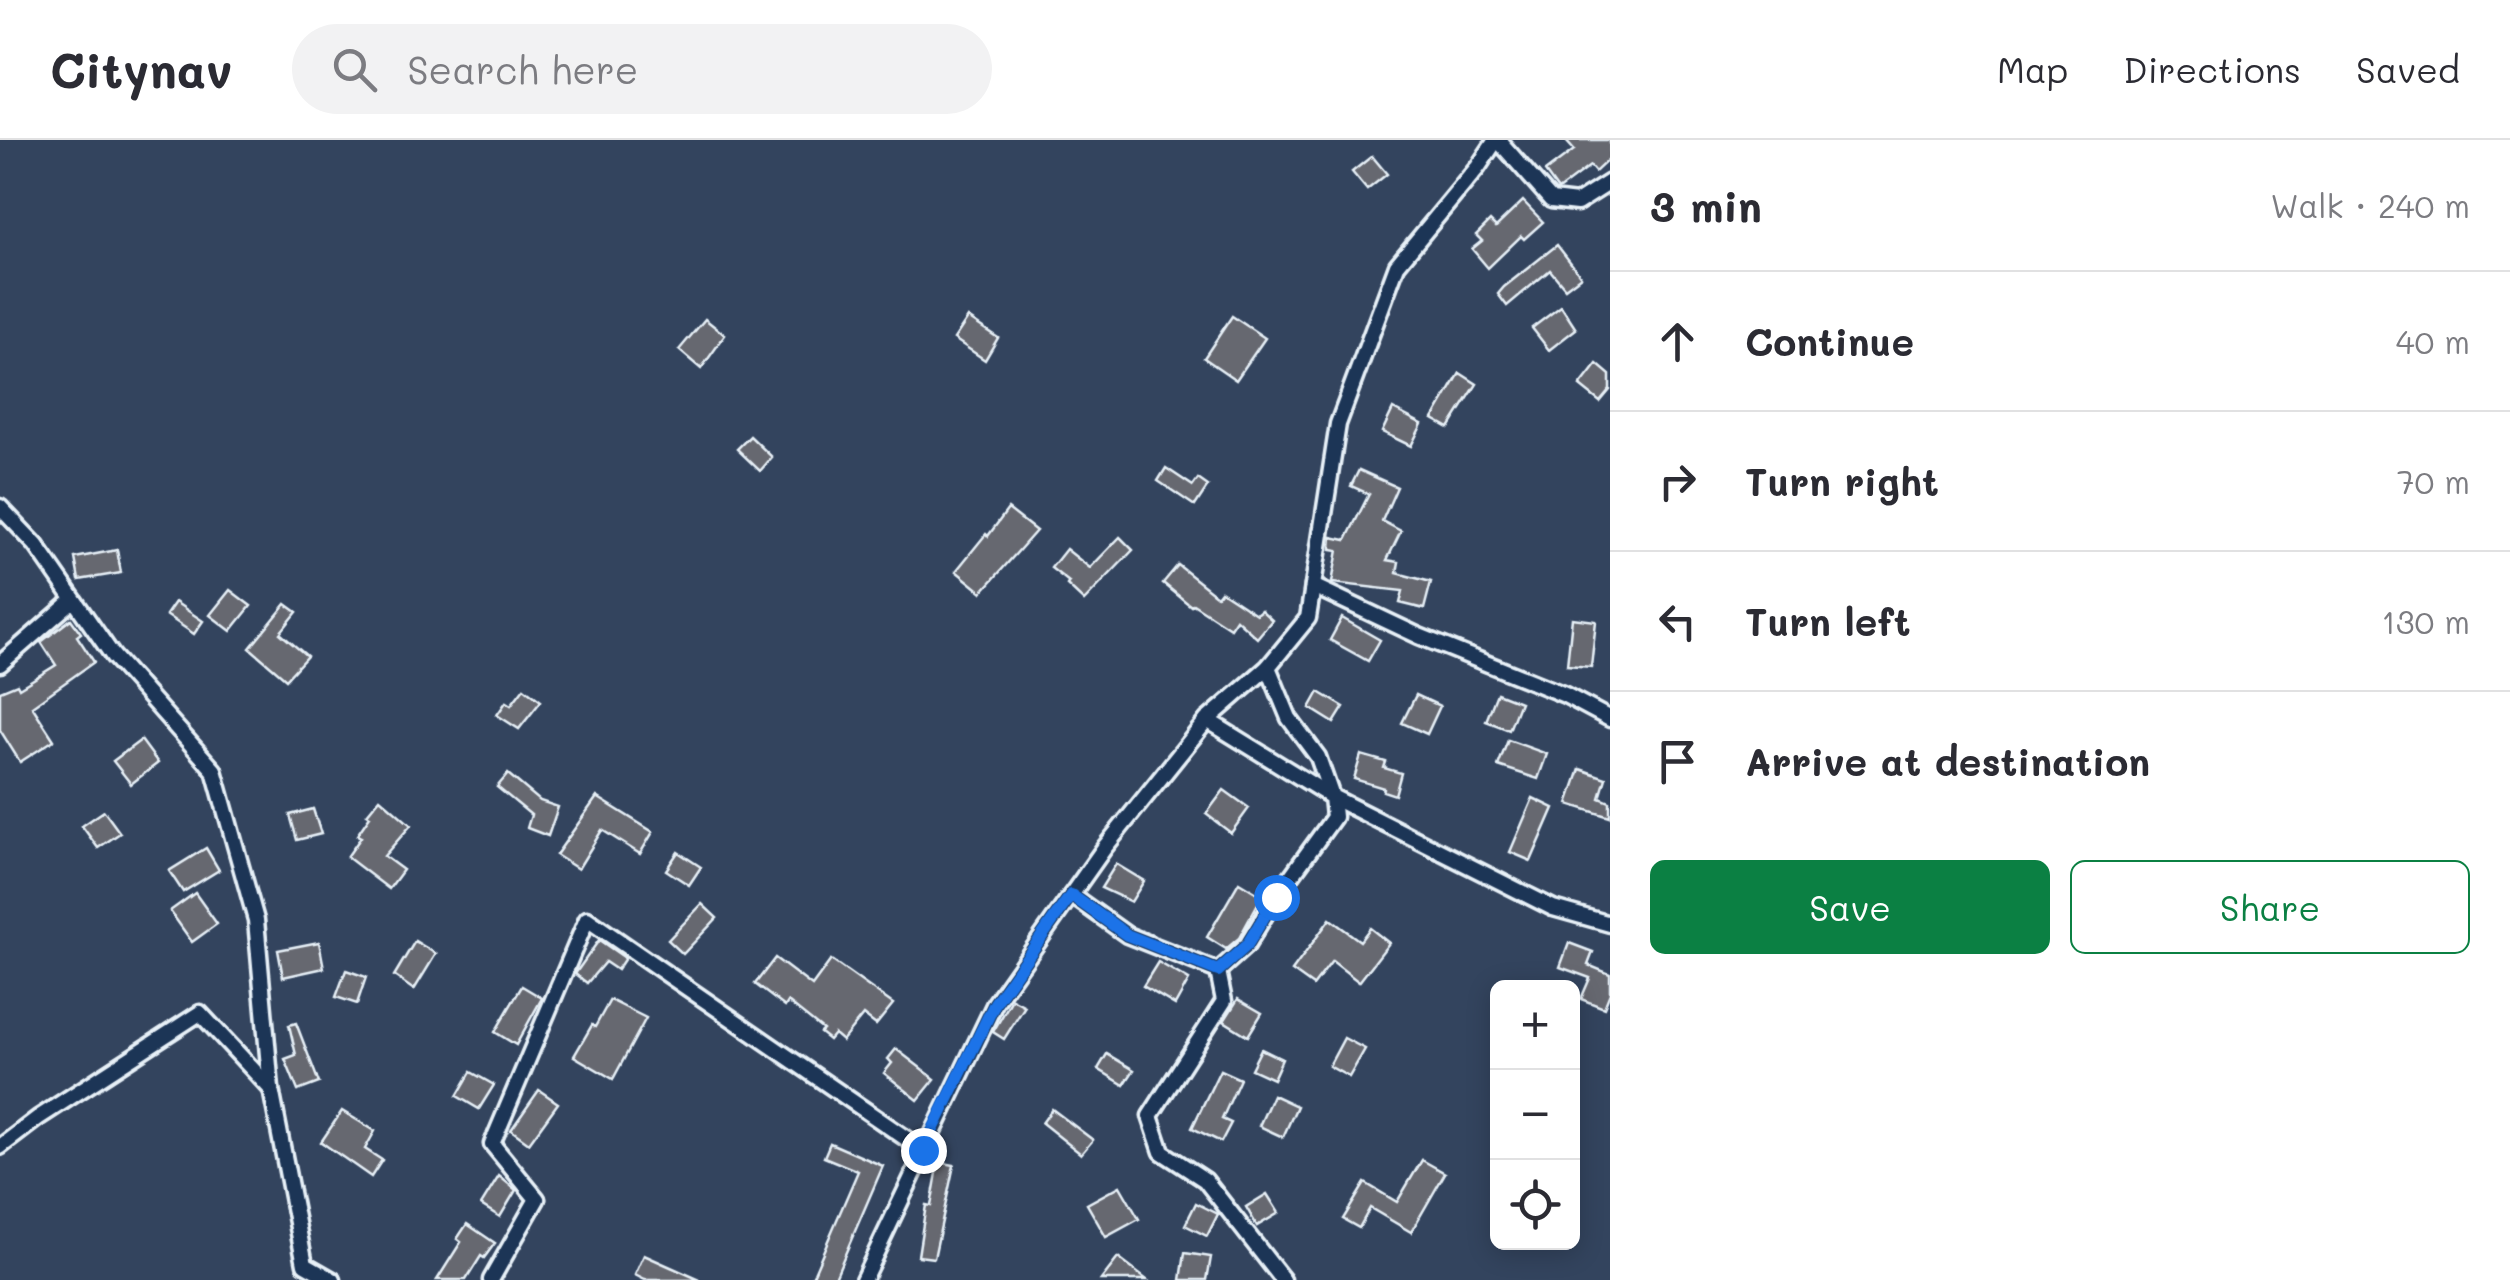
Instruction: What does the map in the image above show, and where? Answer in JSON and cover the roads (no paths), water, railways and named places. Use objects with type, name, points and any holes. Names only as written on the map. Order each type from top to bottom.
[{"type":"street","points":[[863,1280],[995,1003],[1105,847],[1207,720],[1268,667],[1308,618],[1338,424],[1397,265],[1497,140],[1551,200],[1577,203],[1610,182]]},
{"type":"street","points":[[0,507],[36,545],[114,656],[214,770],[256,920],[271,1090],[305,1264],[333,1280]]},
{"type":"street","points":[[1313,586],[1458,654],[1565,695],[1610,719]]},
{"type":"street","points":[[0,664],[72,601]]},
{"type":"street","points":[[1218,971],[1247,945],[1276,897],[1334,818],[1332,796],[1318,758],[1289,718],[1268,667]]},
{"type":"street","points":[[1207,720],[1332,796],[1553,908],[1610,924]]},
{"type":"street","points":[[1071,895],[1127,935],[1218,971]]},
{"type":"street","points":[[491,1280],[536,1198],[492,1144],[587,919],[923,1150]]},
{"type":"street","points":[[1218,971],[1224,1001],[1150,1116],[1162,1152],[1205,1180],[1284,1280]]},
{"type":"street","points":[[0,1147],[200,1013],[271,1090]]}]
